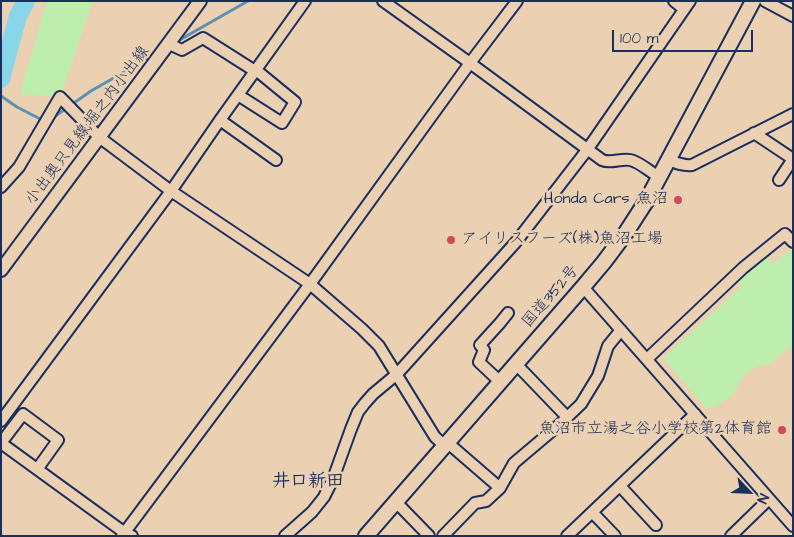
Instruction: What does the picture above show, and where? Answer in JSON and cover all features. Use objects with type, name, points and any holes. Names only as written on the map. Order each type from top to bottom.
[{"type":"highway","name":"国道352号","points":[[366,536],[583,287],[625,234],[659,177],[753,1]]},
{"type":"main road","name":"小出奥只見線;堀之内小出線","points":[[1,270],[200,1]]},
{"type":"street","points":[[1,421],[171,191],[305,1]]},
{"type":"street","points":[[383,1],[587,150],[606,162],[633,160],[659,177]]},
{"type":"street","points":[[38,468],[58,440],[23,414],[1,443],[38,468],[126,535],[517,1]]},
{"type":"street","points":[[286,536],[312,512],[324,497],[333,479],[358,412],[373,394],[397,374],[516,242],[587,150],[687,5],[674,1]]},
{"type":"street","points":[[765,1],[793,16]]},
{"type":"street","points":[[169,44],[182,50],[203,38],[256,70],[295,102],[282,123],[238,95]]},
{"type":"street","points":[[1,187],[19,167],[60,97],[99,137],[171,191],[310,284],[362,329],[379,346],[435,437],[500,488]]},
{"type":"street","points":[[668,160],[677,164],[692,165],[793,114]]},
{"type":"street","points":[[220,120],[276,160]]},
{"type":"street","points":[[754,133],[793,159],[778,180]]},
{"type":"street","points":[[647,359],[744,268],[785,234],[793,242]]},
{"type":"street","points":[[583,287],[793,526]]},
{"type":"street","points":[[496,378],[478,362],[484,350],[480,345],[508,314]]},
{"type":"street","points":[[443,536],[475,503],[486,501],[500,488],[514,463],[560,425],[581,404],[598,376],[608,346],[621,330]]},
{"type":"street","points":[[516,364],[567,417]]},
{"type":"street","points":[[567,536],[695,414]]},
{"type":"street","points":[[620,486],[656,525]]},
{"type":"street","points":[[731,536],[769,499]]},
{"type":"street","points":[[396,502],[429,536]]},
{"type":"street","points":[[592,512],[615,536]]},
{"type":"green space","points":[[47,1],[93,1],[60,97],[20,94]]},
{"type":"green space","points":[[793,248],[793,349],[788,348],[769,365],[758,366],[744,375],[729,398],[707,409],[663,358],[742,286],[739,281],[766,257],[773,264]]},
{"type":"waterway","points":[[1,79],[18,16],[26,1]]},
{"type":"waterway","points":[[176,42],[248,1]]},
{"type":"waterway","points":[[51,119],[91,91],[154,55]]},
{"type":"waterway","points":[[1,96],[44,121]]},
{"type":"place","name":"Honda Cars 魚沼","points":[[678,200]]},
{"type":"place","name":"アイリスフーズ(株)魚沼工場","points":[[451,240]]},
{"type":"place","name":"魚沼市立湯之谷小学校第2体育館","points":[[782,430]]},
{"type":"district","name":"井口新田","points":[[308,482]]}]
